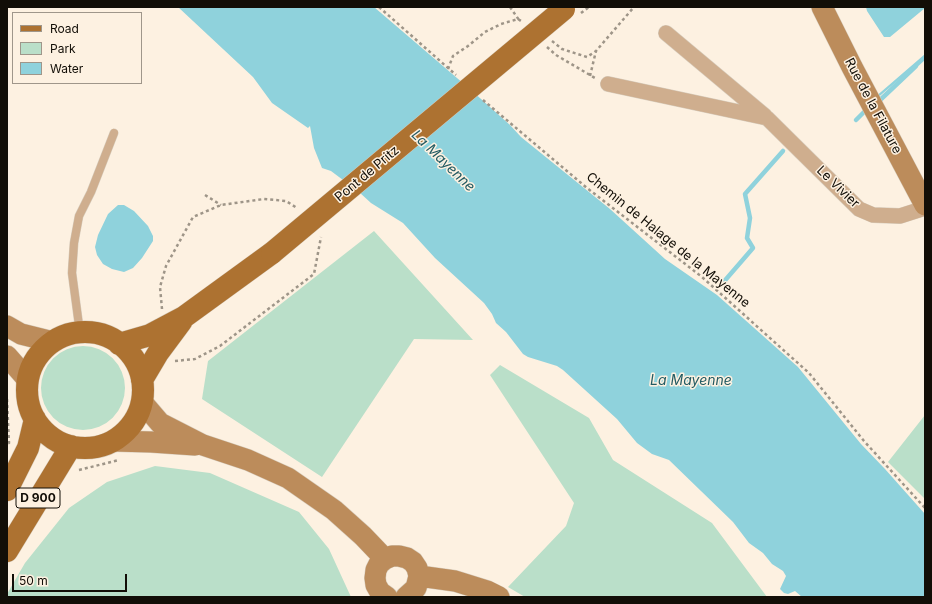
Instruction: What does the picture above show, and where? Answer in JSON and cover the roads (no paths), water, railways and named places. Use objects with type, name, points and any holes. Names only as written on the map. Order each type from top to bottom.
[{"type":"main road","name":"Rue de la Filature","points":[[822,7],[925,207]]},
{"type":"main road","name":"Pont de Pritz","points":[[119,344],[150,335],[184,317],[272,253],[565,8]]},
{"type":"main road","name":"Pont de Pritz","points":[[142,380],[158,353],[184,317]]},
{"type":"main road","points":[[7,326],[21,334],[53,342]]},
{"type":"main road","points":[[119,450],[142,402],[142,380],[138,366],[130,354],[119,344],[107,337],[94,333],[80,333],[66,336],[53,342],[41,352],[33,366],[28,380],[27,394],[29,407],[35,420],[44,432],[57,441],[71,446],[85,448],[100,446],[119,450],[151,442],[203,445]]},
{"type":"main road","points":[[7,356],[28,380]]},
{"type":"main road","points":[[142,402],[160,423],[203,445],[248,460],[288,478],[334,510],[363,536],[385,559]]},
{"type":"main road","name":"D 900","points":[[7,490],[28,448],[35,420]]},
{"type":"main road","name":"D 900","points":[[7,551],[71,446]]},
{"type":"main road","points":[[387,597],[380,592],[376,585],[375,578],[376,570],[379,564],[392,556],[407,558],[413,562],[417,568],[419,576],[416,588],[406,597]]},
{"type":"main road","points":[[419,576],[455,581],[493,594]]},
{"type":"street","name":"Le Vivier","points":[[666,33],[767,118],[859,209],[873,215],[900,216],[925,207]]},
{"type":"street","points":[[608,84],[767,118]]},
{"type":"lane","points":[[80,333],[72,273],[74,243],[79,216],[91,192],[114,133]]},
{"type":"water","name":"La Mayenne","points":[[178,7],[374,7],[471,90],[510,125],[521,137],[610,209],[665,259],[717,295],[798,367],[861,444],[925,514],[925,597],[802,597],[795,591],[788,594],[784,593],[780,589],[786,576],[783,571],[772,564],[763,553],[749,543],[733,522],[669,460],[652,454],[637,443],[617,419],[563,370],[557,366],[523,354],[506,332],[496,323],[492,314],[484,303],[435,258],[403,223],[371,203],[331,171],[322,168],[314,148],[310,126],[308,128],[272,103],[253,77]]},
{"type":"water","points":[[866,7],[925,8],[890,37],[884,37],[867,11]]},
{"type":"water","points":[[925,54],[925,60],[914,70],[914,67],[875,100],[874,98]]},
{"type":"water","points":[[118,205],[124,205],[134,211],[148,226],[153,236],[153,241],[142,258],[133,268],[124,272],[112,269],[103,264],[97,255],[95,247],[98,235],[108,214]]},
{"type":"waterway","points":[[878,102],[916,66]]},
{"type":"waterway","points":[[856,120],[864,112]]},
{"type":"waterway","points":[[721,285],[753,248],[747,238],[750,218],[745,194],[783,151]]}]
